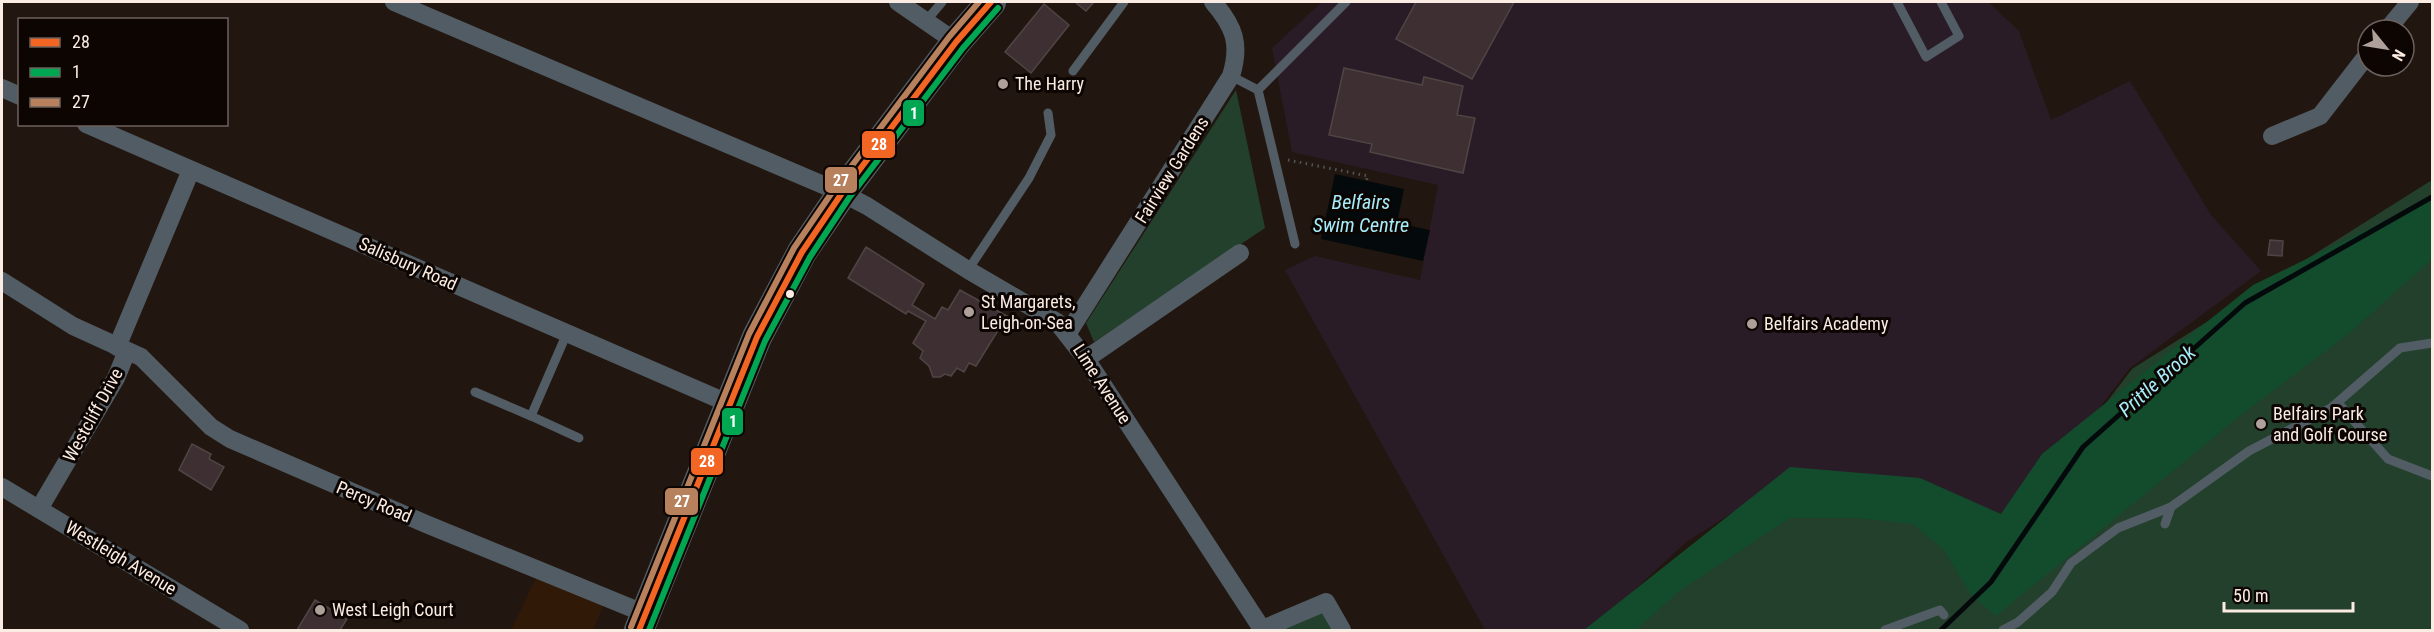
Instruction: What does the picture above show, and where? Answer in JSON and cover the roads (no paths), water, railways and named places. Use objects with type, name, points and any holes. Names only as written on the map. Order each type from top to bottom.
[{"type":"main road","points":[[643,622],[756,337],[802,252],[842,193],[956,42],[991,2]]},
{"type":"street","name":"Lime Avenue","points":[[394,2],[842,193],[1057,322],[1068,333],[1086,359],[1261,630]]},
{"type":"street","points":[[898,2],[956,42]]},
{"type":"street","name":"Fairview Gardens","points":[[1068,333],[1231,76],[1237,57],[1236,38],[1213,2]]},
{"type":"street","points":[[2397,18],[2410,2]]},
{"type":"street","points":[[2272,136],[2320,116],[2356,70]]},
{"type":"street","points":[[2,88],[18,95]]},
{"type":"street","name":"Salisbury Road","points":[[91,126],[730,404]]},
{"type":"street","points":[[122,349],[191,170]]},
{"type":"street","points":[[1086,359],[1240,253]]},
{"type":"street","name":"Westcliff Drive","points":[[2,281],[73,326],[122,349],[116,378],[39,509]]},
{"type":"street","name":"Percy Road","points":[[122,349],[148,363],[211,427],[230,439],[643,622]]},
{"type":"street","name":"Westleigh Avenue","points":[[2,487],[240,630]]},
{"type":"street","points":[[1261,630],[1326,602],[1342,630]]},
{"type":"lane","points":[[926,21],[942,2]]},
{"type":"lane","points":[[1073,71],[1124,2]]},
{"type":"lane","points":[[1258,90],[1346,2]]},
{"type":"lane","points":[[1897,2],[1926,57],[1959,36],[1941,2]]},
{"type":"lane","points":[[1231,76],[1258,90],[1295,244]]},
{"type":"lane","points":[[968,270],[1029,178],[1051,135],[1048,113]]},
{"type":"lane","points":[[531,416],[567,333]]},
{"type":"lane","points":[[2002,630],[2018,622],[2052,592],[2071,562],[2118,528],[2171,507],[2249,451],[2338,403],[2400,348],[2433,343]]},
{"type":"lane","points":[[475,392],[579,438]]},
{"type":"lane","points":[[2338,403],[2388,459],[2433,476]]},
{"type":"lane","points":[[2164,524],[2171,507]]},
{"type":"lane","points":[[1885,630],[1940,610],[1944,615]]},
{"type":"water","name":"Belfairs Swim Centre","points":[[1335,174],[1404,189],[1397,223],[1430,230],[1423,261],[1321,239]]},
{"type":"waterway","name":"Prittle Brook","points":[[1941,630],[1991,582],[2083,447],[2245,303],[2432,197]]},
{"type":"place","name":"The Harry","points":[[1003,84]]},
{"type":"place","name":"St Margarets, Leigh-on-Sea","points":[[969,312]]},
{"type":"place","name":"Belfairs Academy","points":[[1752,324]]},
{"type":"place","name":"Belfairs Park and Golf Course","points":[[2261,424]]},
{"type":"place","name":"West Leigh Court","points":[[320,610]]}]
